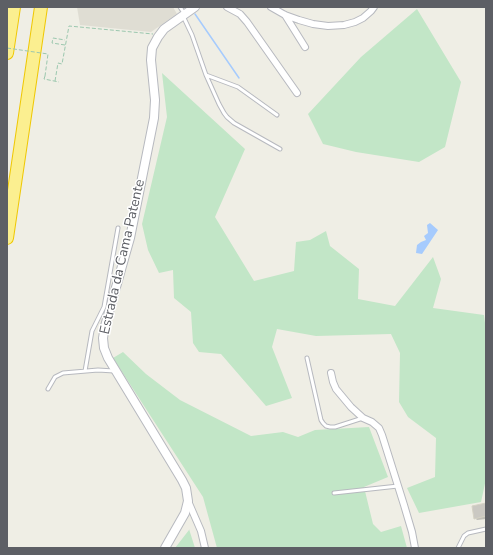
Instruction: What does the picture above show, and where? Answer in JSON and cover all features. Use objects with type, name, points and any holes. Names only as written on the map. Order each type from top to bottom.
[{"type":"highway","points":[[7,51],[14,7]]},
{"type":"highway","points":[[7,238],[41,7]]},
{"type":"street","name":"Estrada da Cama Patente","points":[[188,501],[186,488],[182,480],[108,358],[104,348],[103,338],[130,238],[154,118],[155,100],[151,53],[153,44],[164,29],[195,7]]},
{"type":"street","points":[[227,7],[240,14],[247,22],[297,93]]},
{"type":"street","points":[[271,7],[299,20],[328,26],[344,25],[355,22],[363,18],[374,7]]},
{"type":"street","points":[[285,14],[305,47]]},
{"type":"street","points":[[331,374],[336,389],[351,407],[363,418],[372,422],[379,428],[412,532],[415,548]]},
{"type":"street","points":[[165,548],[185,512],[188,501]]},
{"type":"street","points":[[188,501],[201,531],[205,548]]},
{"type":"lane","points":[[180,7],[206,74],[224,113],[234,122],[280,149]]},
{"type":"lane","points":[[206,74],[238,87],[277,115]]},
{"type":"lane","points":[[85,371],[92,331],[104,307],[118,228]]},
{"type":"lane","points":[[307,358],[321,420],[323,423],[326,426],[335,427],[363,418]]},
{"type":"lane","points":[[48,389],[55,377],[63,373],[116,371]]},
{"type":"lane","points":[[334,493],[398,486]]},
{"type":"lane","points":[[458,548],[464,536],[468,533],[486,529]]},
{"type":"path","points":[[54,81],[58,64],[62,64],[69,26],[154,34],[158,37]]},
{"type":"path","points":[[66,40],[52,38],[52,42],[66,45]]},
{"type":"path","points":[[7,51],[48,54],[44,79],[59,82]]},
{"type":"shaded area","points":[[77,7],[173,7],[177,14],[151,32],[80,25]]},
{"type":"green space","points":[[417,9],[461,82],[445,147],[419,162],[356,152],[323,144],[308,114],[361,57]]},
{"type":"green space","points":[[162,73],[245,149],[215,217],[254,281],[294,271],[296,242],[310,240],[326,231],[330,246],[359,269],[358,299],[395,306],[433,257],[441,279],[433,308],[484,315],[486,331],[486,479],[481,502],[419,513],[407,488],[435,477],[436,438],[408,417],[399,402],[400,353],[391,334],[316,336],[277,329],[272,347],[292,398],[266,406],[221,354],[199,352],[193,343],[191,312],[174,298],[173,270],[159,273],[148,250],[142,224],[167,117]]},
{"type":"green space","points":[[123,352],[146,374],[180,400],[251,436],[283,432],[298,437],[315,430],[369,427],[388,477],[364,487],[373,524],[381,532],[401,526],[407,548],[217,548],[203,497],[113,358]]},
{"type":"green space","points":[[189,530],[195,548],[175,548]]},
{"type":"water","points":[[430,223],[438,230],[422,254],[416,253],[417,245],[426,240],[424,236],[428,233],[427,225]]},
{"type":"building","points":[[486,503],[486,516],[474,519],[472,506]]},
{"type":"waterway","points":[[195,14],[239,78]]}]
